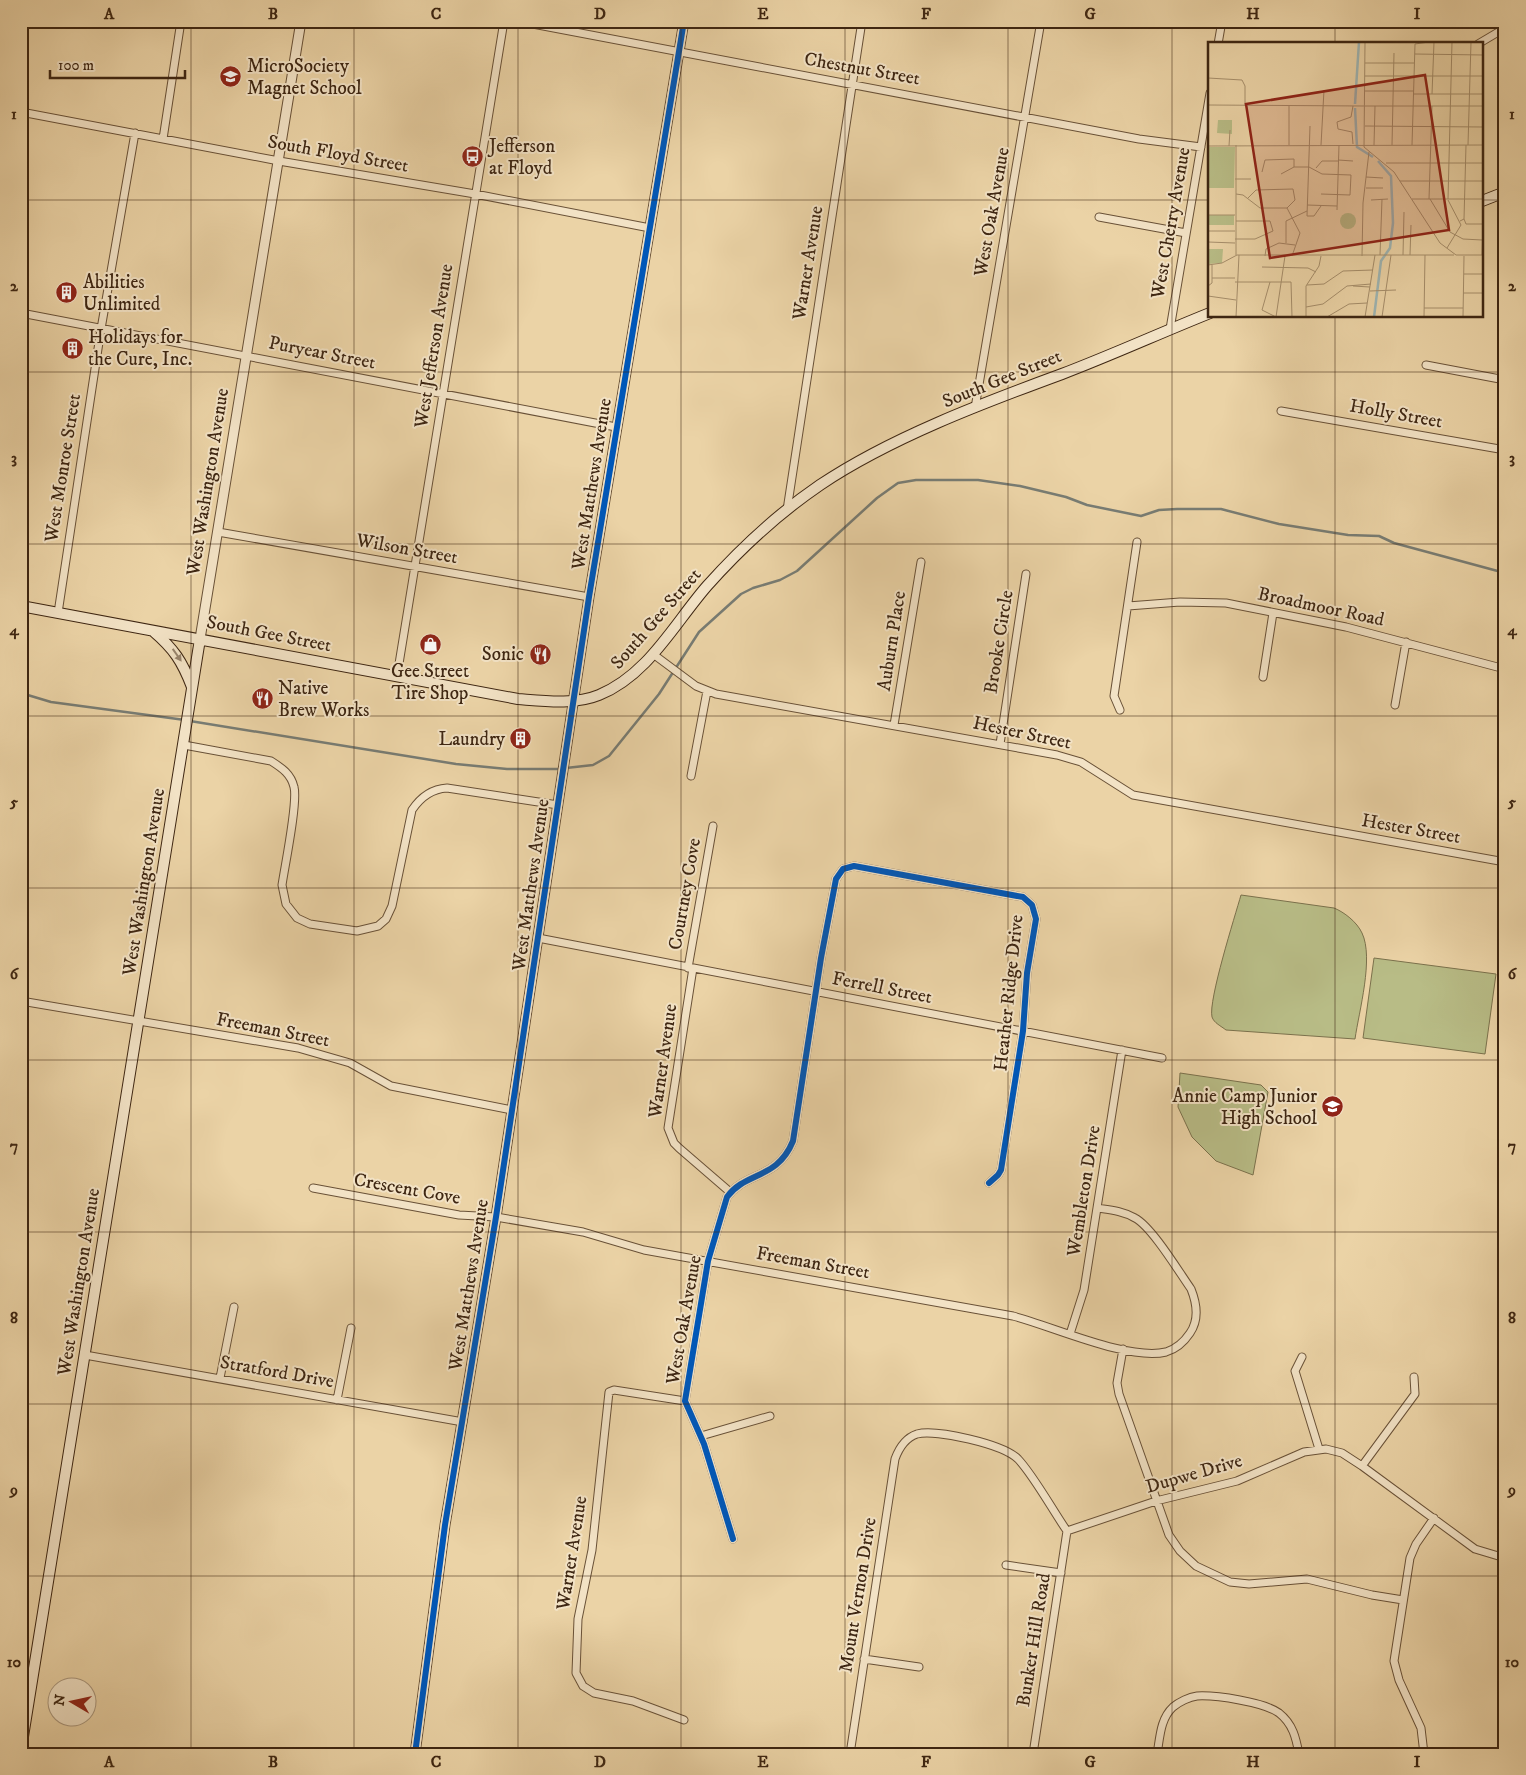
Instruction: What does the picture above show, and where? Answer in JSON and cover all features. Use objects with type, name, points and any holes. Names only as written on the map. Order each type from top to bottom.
[{"type":"main road","points":[[1484,200],[1505,192]]},
{"type":"main road","name":"South Gee Street","points":[[21,606],[518,699],[574,701],[597,696],[622,684],[641,668],[707,586],[746,546],[787,510],[821,485],[884,448],[975,408],[1208,314]]},
{"type":"main road","points":[[152,630],[170,645],[181,660],[192,687]]},
{"type":"main road","name":"West Washington Avenue","points":[[21,1749],[140,1022],[200,639]]},
{"type":"street","points":[[163,138],[182,21]]},
{"type":"street","name":"West Washington Avenue","points":[[200,639],[301,21]]},
{"type":"street","name":"West Jefferson Avenue","points":[[397,676],[504,21]]},
{"type":"street","name":"Chestnut Street","points":[[517,21],[679,53],[1140,138],[1208,146]]},
{"type":"street","name":"West Matthews Avenue","points":[[415,1754],[445,1525],[496,1217],[616,427],[684,21]]},
{"type":"street","name":"Warner Avenue","points":[[787,510],[862,21]]},
{"type":"street","name":"West Oak Avenue","points":[[975,408],[1041,21]]},
{"type":"street","points":[[1218,42],[1222,21]]},
{"type":"street","points":[[1481,42],[1505,28]]},
{"type":"street","name":"West Cherry Avenue","points":[[1170,329],[1208,105]]},
{"type":"street","name":"South Floyd Street","points":[[21,112],[279,161],[475,194],[650,228]]},
{"type":"street","name":"West Monroe Street","points":[[58,613],[101,329],[135,133]]},
{"type":"street","points":[[1100,217],[1186,233]]},
{"type":"street","name":"Puryear Street","points":[[21,313],[616,427]]},
{"type":"street","points":[[1426,365],[1505,380]]},
{"type":"street","name":"Holly Street","points":[[1281,412],[1505,450]]},
{"type":"street","name":"Wilson Street","points":[[218,532],[589,598]]},
{"type":"street","points":[[1120,710],[1114,696],[1137,542]]},
{"type":"street","name":"Auburn Place","points":[[894,726],[921,562]]},
{"type":"street","name":"Brooke Circle","points":[[1000,744],[1026,574]]},
{"type":"street","name":"Broadmoor Road","points":[[1128,606],[1180,602],[1214,603],[1274,613],[1406,642],[1505,669]]},
{"type":"street","points":[[1263,677],[1274,613]]},
{"type":"street","points":[[1395,705],[1406,642]]},
{"type":"street","name":"Hester Street","points":[[653,654],[687,680],[707,691],[1057,755],[1081,762],[1134,795],[1505,862]]},
{"type":"street","points":[[691,776],[707,691]]},
{"type":"street","points":[[184,742],[272,761],[280,766],[290,777],[295,795],[282,895],[294,916],[310,924],[357,931],[368,930],[384,921],[392,906],[412,810],[418,801],[432,791],[447,788],[558,805]]},
{"type":"street","name":"Courtney Cove","points":[[690,968],[713,826]]},
{"type":"street","name":"Heather Ridge Drive","points":[[817,992],[821,958],[836,879],[843,869],[854,866],[1026,898],[1035,910],[1036,919],[1027,973],[1023,1031],[1001,1170],[988,1183]]},
{"type":"street","name":"Ferrell Street","points":[[538,938],[1162,1058]]},
{"type":"street","name":"Warner Avenue","points":[[690,968],[668,1128],[674,1143],[730,1192]]},
{"type":"street","points":[[730,1192],[737,1186],[772,1169],[789,1151],[797,1120],[817,992]]},
{"type":"street","name":"Freeman Street","points":[[21,1001],[298,1048],[338,1058],[379,1081],[398,1088],[512,1110]]},
{"type":"street","name":"Wembleton Drive","points":[[1070,1334],[1084,1290],[1122,1050]]},
{"type":"street","name":"Crescent Cove","points":[[313,1188],[459,1216],[496,1217]]},
{"type":"street","name":"West Oak Avenue","points":[[730,1192],[726,1197],[708,1261],[685,1401],[701,1436],[733,1539]]},
{"type":"street","name":"Freeman Street","points":[[496,1217],[583,1232],[644,1250],[1013,1316],[1095,1344],[1154,1353],[1165,1352],[1184,1342],[1195,1324],[1196,1300],[1191,1289],[1147,1228],[1138,1219],[1123,1212],[1097,1208]]},
{"type":"street","points":[[220,1378],[234,1306]]},
{"type":"street","points":[[337,1400],[351,1328]]},
{"type":"street","points":[[1123,1349],[1117,1383],[1119,1394],[1156,1501],[1169,1535],[1180,1551],[1201,1570],[1218,1578],[1249,1584],[1307,1579],[1372,1595],[1403,1600]]},
{"type":"street","name":"Stratford Drive","points":[[85,1355],[463,1422]]},
{"type":"street","points":[[1302,1356],[1295,1371],[1320,1449]]},
{"type":"street","points":[[1362,1466],[1415,1394],[1414,1377]]},
{"type":"street","name":"Warner Avenue","points":[[684,1720],[633,1701],[594,1693],[583,1686],[576,1673],[578,1619],[592,1550],[609,1392],[614,1390],[685,1401]]},
{"type":"street","points":[[701,1436],[770,1416]]},
{"type":"street","name":"Mount Vernon Drive","points":[[850,1754],[895,1459],[904,1443],[916,1434],[929,1433],[990,1443],[1005,1449],[1018,1459],[1068,1532]]},
{"type":"street","name":"Dupwe Drive","points":[[1068,1532],[1156,1501],[1229,1484],[1304,1452],[1320,1449],[1342,1453],[1475,1549],[1505,1558]]},
{"type":"street","points":[[1424,1754],[1421,1728],[1395,1669],[1395,1650],[1410,1558],[1416,1544],[1434,1518]]},
{"type":"street","name":"Bunker Hill Road","points":[[1033,1754],[1068,1532]]},
{"type":"street","points":[[1006,1565],[1061,1573]]},
{"type":"street","points":[[864,1659],[919,1666]]},
{"type":"street","points":[[1157,1754],[1165,1717],[1176,1704],[1199,1696],[1266,1705],[1278,1712],[1293,1729],[1299,1754]]},
{"type":"green space","points":[[1241,895],[1334,908],[1354,921],[1362,933],[1367,956],[1365,985],[1355,1039],[1226,1030],[1214,1021],[1212,1008],[1214,994]]},
{"type":"green space","points":[[1374,958],[1496,974],[1485,1054],[1363,1038]]},
{"type":"green space","points":[[1180,1073],[1261,1085],[1268,1092],[1253,1175],[1216,1161],[1192,1137],[1178,1107]]},
{"type":"waterway","points":[[566,768],[593,765],[609,756],[659,694],[699,632],[741,594],[753,588],[780,580],[797,571],[877,498],[898,483],[916,480],[978,480],[1020,486],[1066,497],[1087,505],[1141,516],[1159,510],[1221,509],[1279,524],[1348,535],[1379,536],[1394,543],[1505,573]]},
{"type":"waterway","points":[[21,693],[51,702],[185,720]]},
{"type":"waterway","points":[[190,721],[456,764],[507,769],[561,769]]},
{"type":"cycle path","points":[[415,1754],[445,1525],[496,1217],[589,597],[684,21]]},
{"type":"cycle path","points":[[733,1539],[704,1444],[685,1401],[708,1261],[727,1197],[743,1183],[779,1163],[793,1141],[821,958],[836,879],[843,869],[854,866],[1023,897],[1032,905],[1036,919],[1027,973],[1023,1031],[1001,1170],[989,1183]]},
{"type":"place","name":"MicroSociety Magnet School","points":[[231,77]]},
{"type":"place","name":"Jefferson at Floyd","points":[[473,157]]},
{"type":"place","name":"Abilities Unlimited","points":[[67,293]]},
{"type":"place","name":"Holidays for the Cure, Inc.","points":[[72,348]]},
{"type":"place","name":"Gee Street Tire Shop","points":[[430,645]]},
{"type":"place","name":"Sonic","points":[[540,654]]},
{"type":"place","name":"Native Brew Works","points":[[262,699]]},
{"type":"place","name":"Laundry","points":[[521,739]]},
{"type":"place","name":"Annie Camp Junior High School","points":[[1333,1107]]}]
